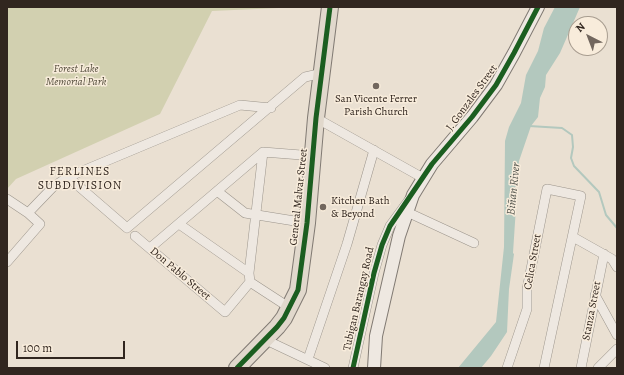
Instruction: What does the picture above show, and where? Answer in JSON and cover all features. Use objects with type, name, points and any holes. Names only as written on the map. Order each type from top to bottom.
[{"type":"highway","name":"General Malvar Street","points":[[237,368],[266,340],[284,318],[298,290],[307,223],[314,156],[316,118],[330,7]]},
{"type":"street","name":"J. Gonzales Street","points":[[374,368],[376,336],[399,236],[413,194],[432,164],[472,117],[496,85],[538,7]]},
{"type":"street","points":[[68,177],[127,228],[271,108],[305,77],[322,73]]},
{"type":"street","points":[[28,213],[53,187],[68,177],[240,105],[271,108]]},
{"type":"street","points":[[316,118],[423,178]]},
{"type":"street","points":[[308,359],[347,244],[374,150]]},
{"type":"street","points":[[150,248],[263,152],[314,156]]},
{"type":"street","points":[[263,152],[249,273],[250,282],[290,308]]},
{"type":"street","name":"Celica Street","points":[[507,368],[527,308],[527,289],[547,189],[581,196],[573,237]]},
{"type":"street","points":[[217,191],[245,213],[307,223]]},
{"type":"street","name":"Tubigan Barangay Road","points":[[353,368],[374,273],[382,245],[390,226],[413,194]]},
{"type":"street","points":[[7,199],[28,213],[40,224],[7,262]]},
{"type":"street","points":[[407,212],[474,243]]},
{"type":"street","points":[[179,224],[249,273]]},
{"type":"street","name":"Don Pablo Street","points":[[135,236],[225,312],[250,282]]},
{"type":"street","points":[[544,368],[573,237],[612,259],[617,267]]},
{"type":"street","name":"Stanza Street","points":[[581,368],[604,254]]},
{"type":"street","points":[[595,295],[617,335]]},
{"type":"street","points":[[266,340],[325,368]]},
{"type":"street","points":[[598,368],[617,349]]},
{"type":"green space","name":"Forest Lake Memorial Park","points":[[7,7],[301,7],[212,11],[160,114],[16,179],[7,189]]},
{"type":"water","name":"Biñan River","points":[[555,7],[580,7],[576,16],[568,16],[568,35],[560,53],[546,75],[545,87],[540,98],[538,117],[531,126],[519,161],[514,254],[509,289],[507,332],[481,368],[458,368],[496,322],[504,247],[505,141],[509,127],[521,103],[526,75],[538,51],[544,28]]},
{"type":"waterway","points":[[529,126],[562,128],[572,135],[573,147],[571,158],[574,166],[599,192],[606,215],[617,228]]},
{"type":"cycle path","points":[[237,368],[277,327],[284,318],[298,290],[307,223],[316,118],[330,7]]},
{"type":"cycle path","points":[[353,368],[374,273],[382,245],[390,226],[432,164],[472,117],[496,85],[538,7]]},
{"type":"place","name":"San Vicente Ferrer Parish Church","points":[[376,86]]},
{"type":"place","name":"Kitchen Bath & Beyond","points":[[323,207]]},
{"type":"district","name":"FERLINES SUBDIVISION","points":[[80,179]]}]
